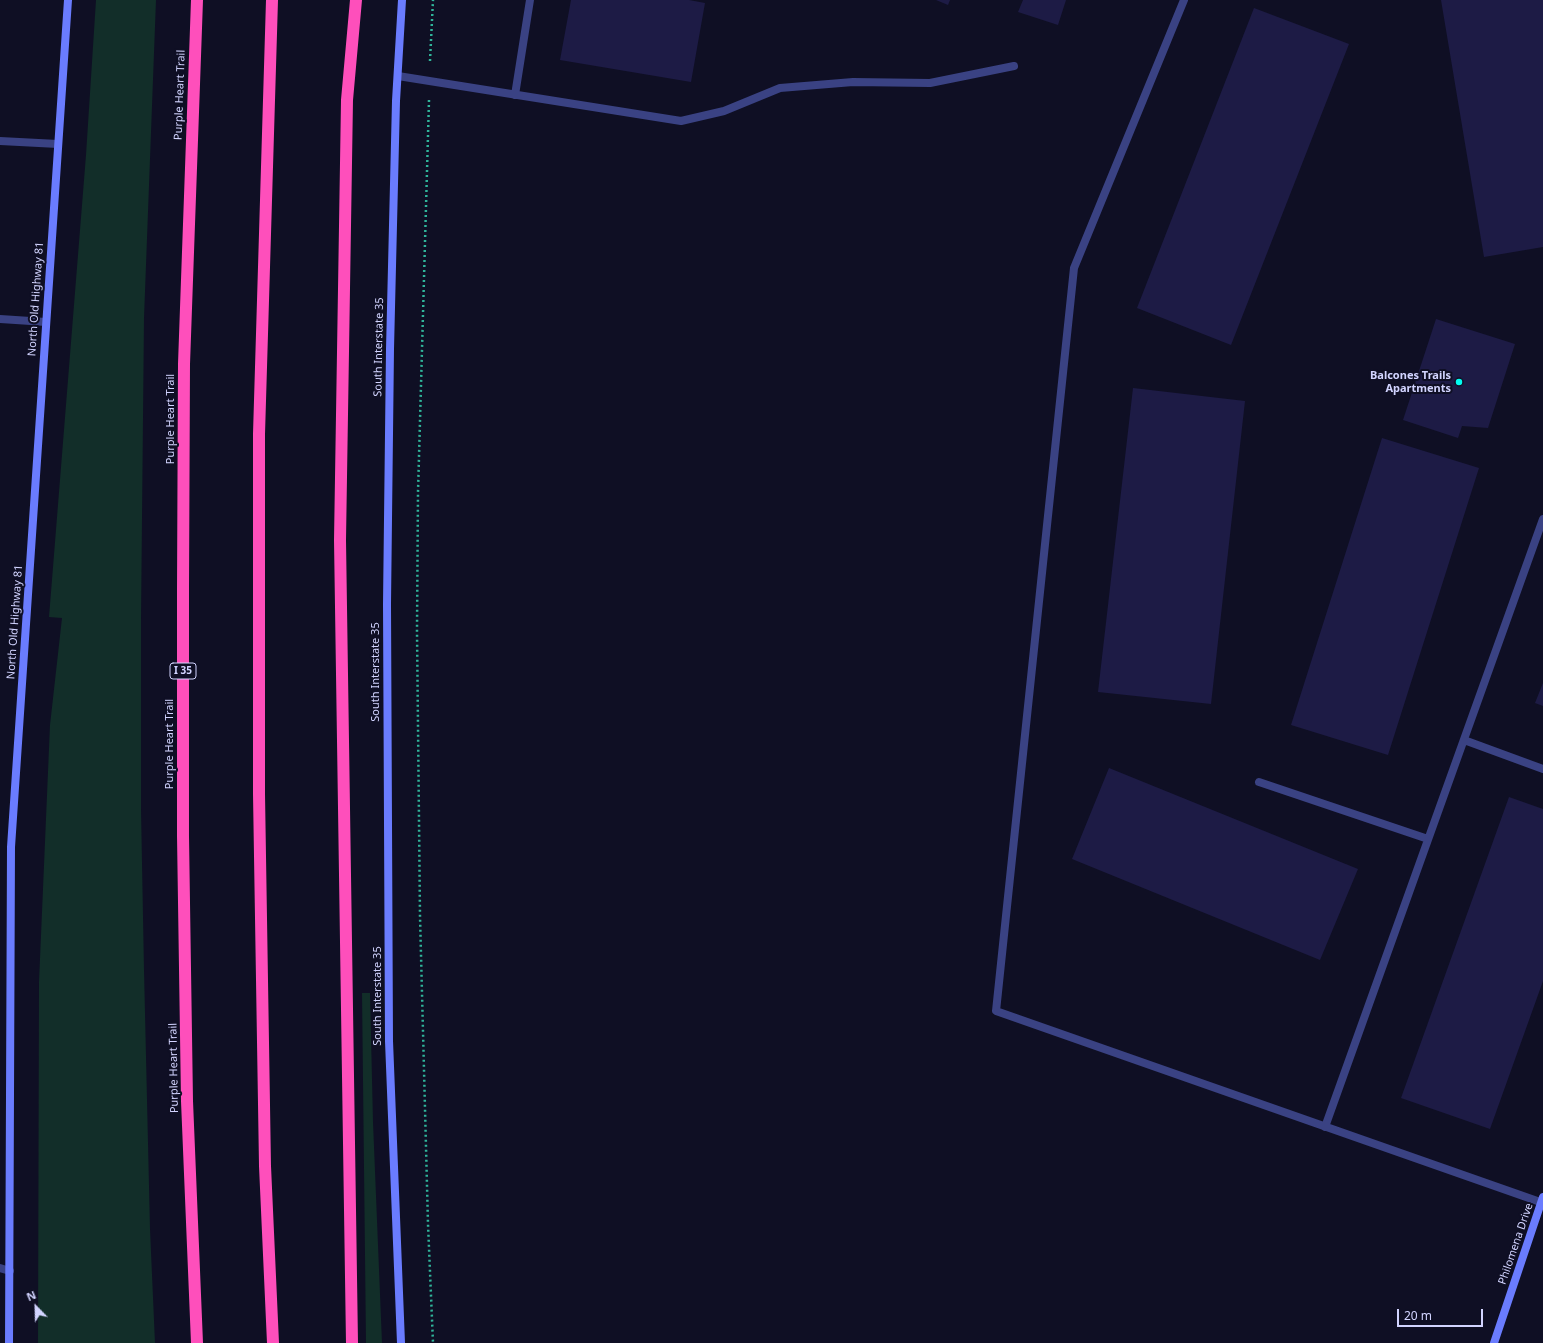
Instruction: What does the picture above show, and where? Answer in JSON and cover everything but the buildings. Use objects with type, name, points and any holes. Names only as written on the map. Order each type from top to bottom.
[{"type":"highway","name":"Purple Heart Trail","points":[[197,0],[184,364],[183,573],[183,836],[187,1101],[197,1343]]},
{"type":"highway","points":[[272,0],[259,434],[258,794],[265,1166],[273,1343]]},
{"type":"highway","points":[[352,1343],[340,540],[347,100],[356,0]]},
{"type":"main road","name":"North Old Highway 81","points":[[9,1343],[10,847],[68,0]]},
{"type":"main road","name":"South Interstate 35","points":[[401,1343],[389,1040],[387,620],[390,349],[398,76],[402,0]]},
{"type":"main road","name":"Philomena Drive","points":[[1494,1343],[1542,1201]]},
{"type":"street","points":[[515,95],[530,0]]},
{"type":"street","points":[[1184,0],[1074,268],[996,1011],[1325,1127],[1542,1201]]},
{"type":"street","points":[[398,76],[681,121],[724,111],[780,88],[853,82],[930,82],[1014,66]]},
{"type":"street","points":[[0,141],[58,144]]},
{"type":"street","points":[[0,320],[46,322]]},
{"type":"street","points":[[1325,1127],[1543,519]]},
{"type":"street","points":[[1464,740],[1543,769]]},
{"type":"street","points":[[1259,782],[1428,839]]},
{"type":"street","points":[[0,1268],[10,1271]]},
{"type":"path","points":[[433,0],[429,82],[418,492],[417,631],[420,916],[428,1224],[433,1343]]},
{"type":"green space","points":[[96,0],[156,0],[144,318],[141,619],[141,809],[144,970],[150,1229],[155,1343],[38,1343],[39,982],[50,725],[62,618],[49,617],[86,155]]},
{"type":"green space","points":[[362,993],[370,993],[373,1122],[382,1343],[366,1343]]},
{"type":"place","name":"Balcones Trails Apartments","points":[[1459,382]]}]
